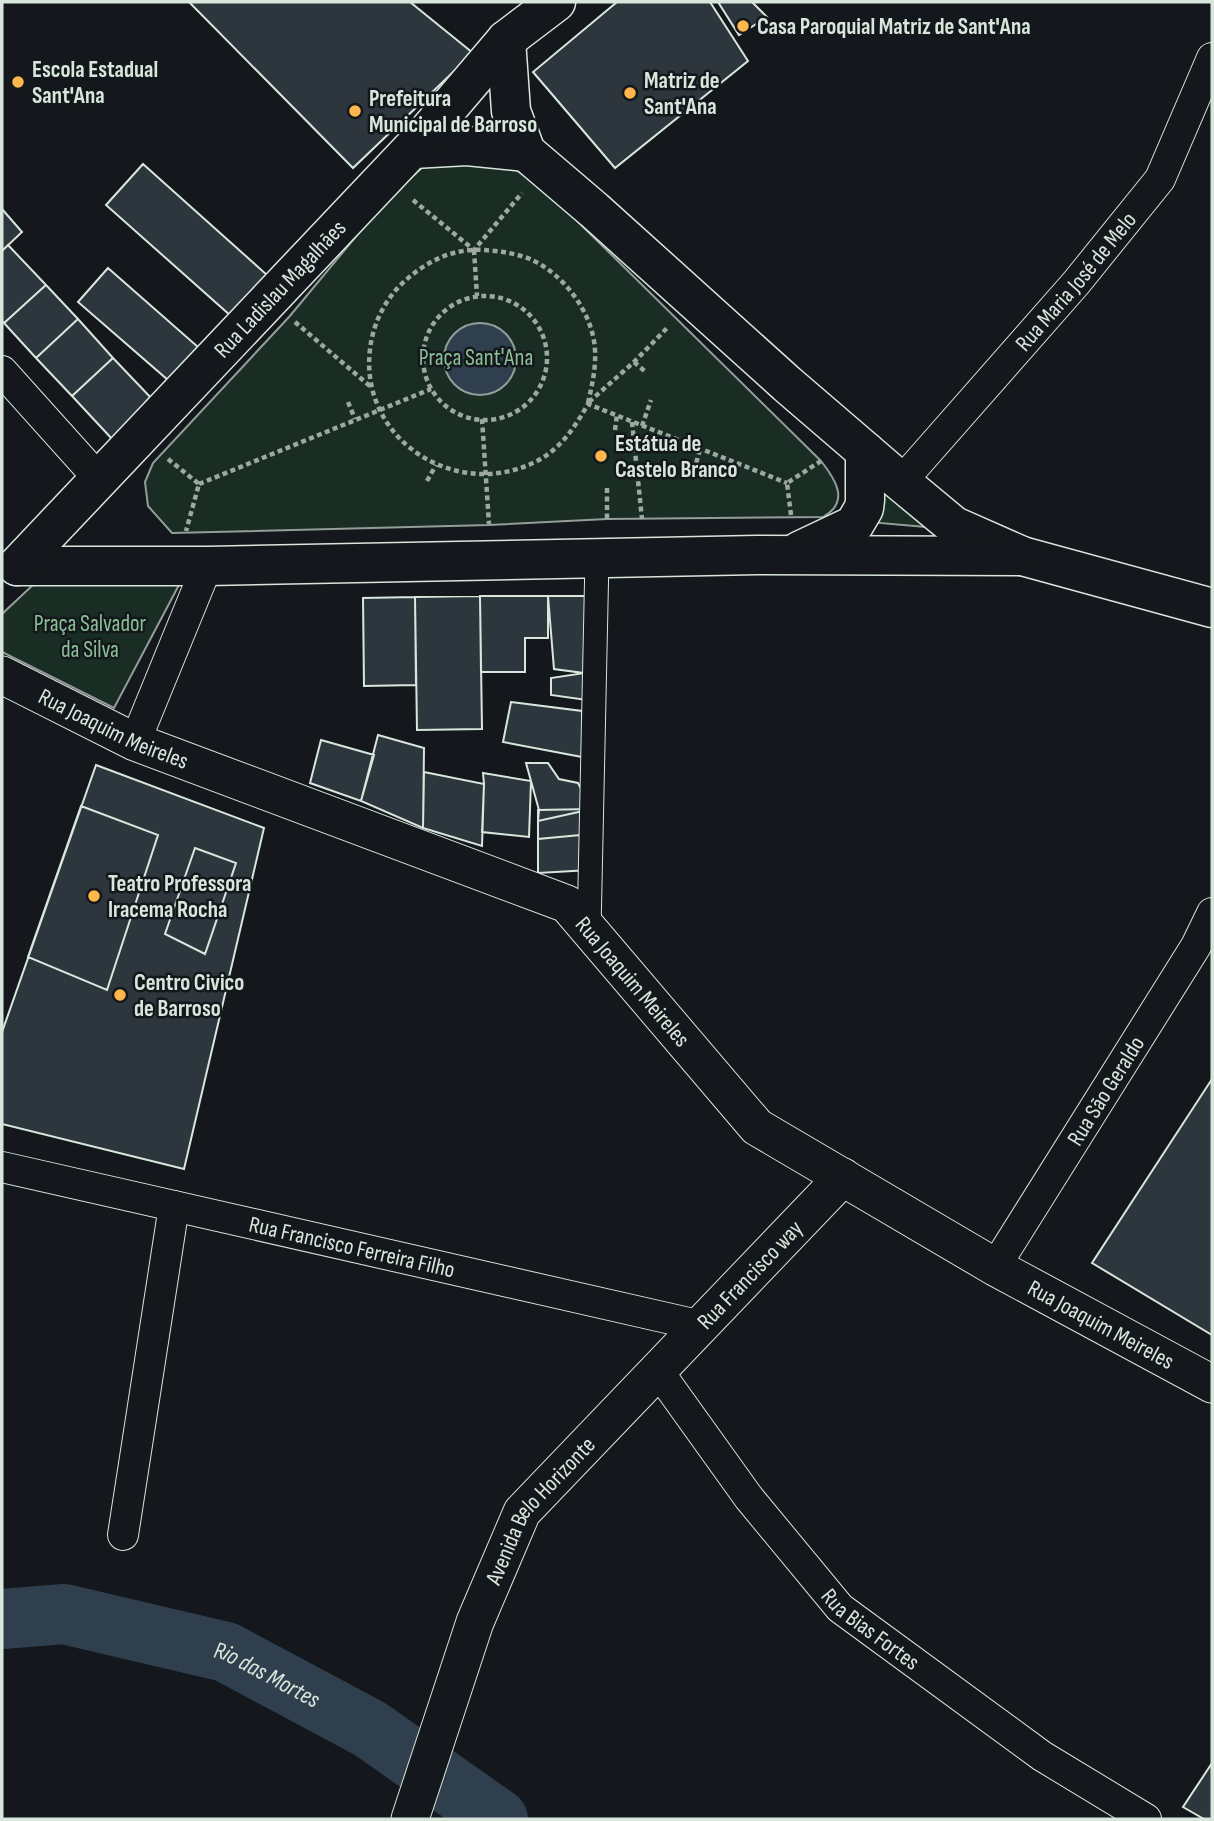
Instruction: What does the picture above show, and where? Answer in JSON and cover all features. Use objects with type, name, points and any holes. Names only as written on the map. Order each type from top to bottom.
[{"type":"main road","name":"Rua Ladislau Magalhães","points":[[9,572],[413,149],[506,40],[556,2]]},
{"type":"main road","points":[[506,40],[511,111],[527,152],[787,384],[954,526],[1022,556],[1212,608]]},
{"type":"main road","points":[[413,149],[467,146],[527,152]]},
{"type":"main road","points":[[791,555],[854,525],[864,509],[864,451]]},
{"type":"main road","points":[[9,572],[597,558],[1022,556]]},
{"type":"street","name":"Rua Maria José de Melo","points":[[901,482],[1076,283],[1160,179],[1212,58]]},
{"type":"street","points":[[2,371],[99,479]]},
{"type":"street","points":[[589,930],[597,558]]},
{"type":"street","points":[[135,742],[207,566]]},
{"type":"street","name":"Rua Joaquim Meireles","points":[[2,674],[135,742],[567,904],[757,1127],[995,1267],[1212,1384]]},
{"type":"street","name":"Rua São Geraldo","points":[[995,1267],[1196,946],[1212,913]]},
{"type":"street","name":"Rua Francisco Ferreira Filho","points":[[2,1167],[702,1326]]},
{"type":"street","name":"Rua Francisco way","points":[[658,1371],[843,1177]]},
{"type":"street","points":[[123,1535],[174,1206]]},
{"type":"street","name":"Avenida Belo Horizonte","points":[[410,1819],[475,1622],[522,1512],[658,1371]]},
{"type":"street","name":"Rua Bias Fortes","points":[[658,1371],[749,1498],[840,1608],[1042,1756],[1146,1819]]},
{"type":"path","points":[[477,296],[474,250],[524,191]]},
{"type":"path","points":[[410,197],[474,250]]},
{"type":"path","points":[[677,318],[634,362],[588,403],[594,376],[595,348],[588,321],[574,295],[554,275],[530,260],[503,251],[474,250],[446,255],[420,267],[399,286],[382,309],[372,335],[369,361],[372,387],[380,410],[395,433],[413,451],[436,464],[461,473],[513,471],[537,461],[558,446],[575,427],[588,404],[787,483]]},
{"type":"path","points":[[477,296],[505,299],[522,307],[535,320],[545,336],[548,354],[547,373],[539,390],[527,404],[512,414],[495,419],[476,419],[458,414],[443,404],[431,389],[424,369],[423,350],[428,333],[438,317],[452,305],[477,296]]},
{"type":"path","points":[[289,317],[372,387]]},
{"type":"path","points":[[634,362],[647,373]]},
{"type":"path","points":[[199,484],[431,389]]},
{"type":"path","points":[[642,425],[651,400]]},
{"type":"path","points":[[348,402],[355,419]]},
{"type":"path","points":[[615,430],[617,415]]},
{"type":"path","points":[[482,419],[489,525]]},
{"type":"path","points":[[632,422],[642,519]]},
{"type":"path","points":[[695,471],[700,449]]},
{"type":"path","points":[[162,454],[199,484]]},
{"type":"path","points":[[787,483],[821,461]]},
{"type":"path","points":[[426,481],[436,464]]},
{"type":"path","points":[[787,483],[791,517]]},
{"type":"path","points":[[185,533],[199,484]]},
{"type":"path","points":[[607,488],[607,519]]},
{"type":"green space","name":"Praça Sant'Ana","points":[[447,155],[510,166],[566,210],[821,461],[838,490],[836,505],[831,511],[823,517],[607,519],[489,525],[172,533],[148,506],[145,482],[153,463],[289,317],[388,198],[422,168]]},
{"type":"green space","points":[[884,488],[926,527],[868,522]]},
{"type":"green space","name":"Praça Salvador da Silva","points":[[35,583],[180,583],[114,708],[2,652],[2,614]]},
{"type":"water","points":[[480,323],[500,329],[510,339],[516,359],[510,379],[500,389],[480,395],[460,389],[450,379],[444,359],[450,339],[460,329]]},
{"type":"building","name":"Prefeitura Municipal de Barroso","points":[[189,2],[410,2],[473,53],[353,168]]},
{"type":"building","name":"Matriz de Sant'Ana","points":[[617,2],[710,2],[748,61],[615,168],[533,72]]},
{"type":"building","name":"Casa Paroquial Matriz de Sant'Ana","points":[[718,2],[752,2],[767,17],[739,35]]},
{"type":"building","points":[[143,164],[267,275],[231,316],[106,205]]},
{"type":"building","points":[[2,209],[22,232],[2,251]]},
{"type":"building","points":[[8,245],[46,285],[4,323],[2,251]]},
{"type":"building","points":[[108,268],[198,347],[168,380],[78,302]]},
{"type":"building","points":[[46,285],[78,319],[36,358],[4,323]]},
{"type":"building","points":[[78,319],[113,358],[72,396],[36,358]]},
{"type":"building","points":[[113,358],[154,401],[113,440],[72,396]]},
{"type":"building","points":[[480,596],[482,729],[417,730],[415,597]]},
{"type":"building","points":[[480,596],[548,596],[548,638],[525,638],[525,672],[481,672]]},
{"type":"building","points":[[548,596],[587,596],[584,673],[554,669]]},
{"type":"building","points":[[415,597],[416,685],[364,686],[363,598]]},
{"type":"building","points":[[584,673],[594,701],[551,695],[551,678]]},
{"type":"building","points":[[511,702],[582,711],[582,757],[503,742]]},
{"type":"building","points":[[378,735],[424,748],[423,828],[361,801]]},
{"type":"building","points":[[321,740],[374,755],[361,801],[310,783]]},
{"type":"building","points":[[526,763],[548,763],[559,779],[578,783],[592,809],[538,821],[539,810]]},
{"type":"building","name":"Centro Civico de Barroso","points":[[96,765],[264,828],[184,1169],[2,1124],[2,1032]]},
{"type":"building","points":[[424,772],[484,784],[482,846],[423,828]]},
{"type":"building","points":[[483,773],[531,781],[529,837],[482,832]]},
{"type":"building","name":"Teatro Professora Iracema Rocha","points":[[81,806],[158,835],[107,990],[28,957]]},
{"type":"building","points":[[592,809],[591,834],[538,839],[538,810]]},
{"type":"building","points":[[591,834],[590,870],[538,873],[538,839]]},
{"type":"building","points":[[195,848],[236,863],[205,954],[165,934]]},
{"type":"building","points":[[1212,1079],[1212,1335],[1092,1263]]},
{"type":"building","points":[[1212,1763],[1212,1819],[1204,1819],[1183,1807]]},
{"type":"waterway","name":"Rio das Mortes","points":[[2,1619],[64,1614],[226,1652],[370,1729],[498,1819]]},
{"type":"place","name":"Casa Paroquial Matriz de Sant'Ana","points":[[743,26]]},
{"type":"place","name":"Escola Estadual Sant'Ana","points":[[18,82]]},
{"type":"place","name":"Matriz de Sant'Ana","points":[[630,93]]},
{"type":"place","name":"Prefeitura Municipal de Barroso","points":[[355,111]]},
{"type":"place","name":"Estátua de Castelo Branco","points":[[601,456]]},
{"type":"place","name":"Teatro Professora Iracema Rocha","points":[[94,896]]},
{"type":"place","name":"Centro Civico de Barroso","points":[[120,995]]}]
